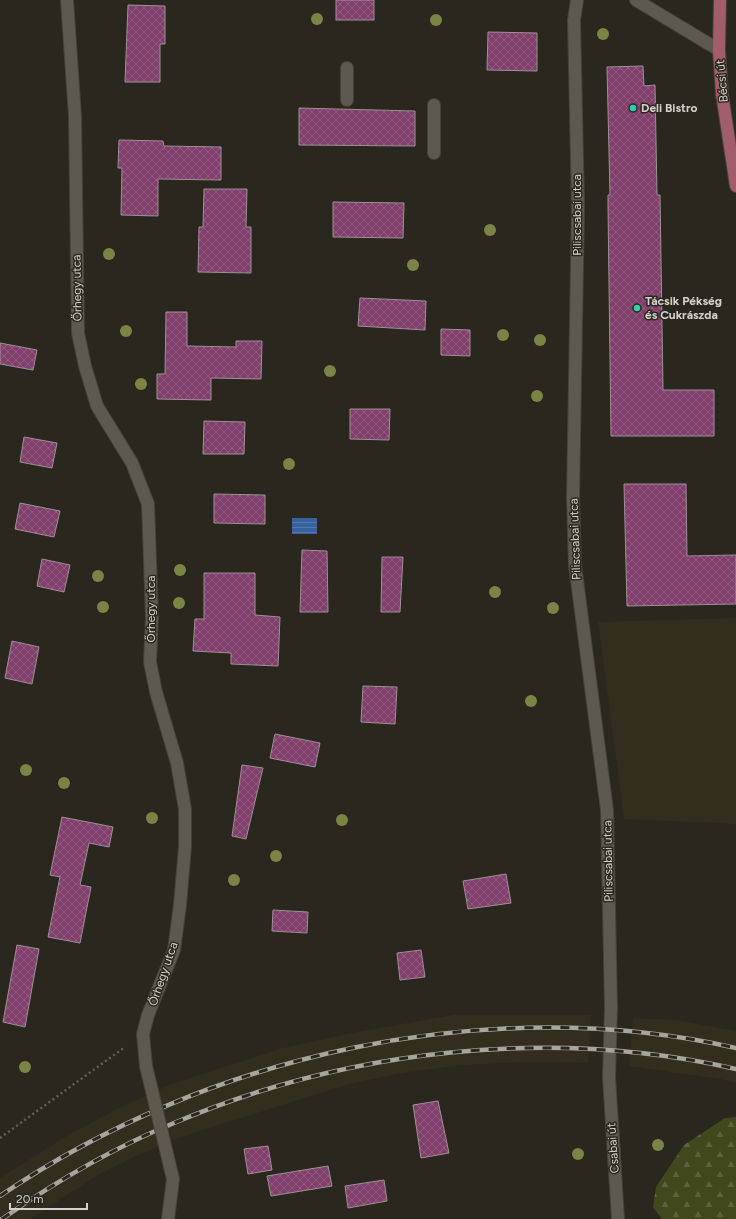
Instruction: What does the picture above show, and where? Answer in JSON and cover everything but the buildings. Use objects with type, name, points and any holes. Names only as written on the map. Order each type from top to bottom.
[{"type":"main road","name":"Bécsi út","points":[[720,0],[719,50],[722,94],[736,186]]},
{"type":"street","name":"Őrhegy utca","points":[[67,0],[74,110],[78,333],[84,366],[98,406],[132,463],[148,504],[152,611],[150,662],[156,692],[177,763],[185,809],[185,847],[174,950],[148,1015],[143,1034],[146,1066],[173,1179],[168,1219]]},
{"type":"street","name":"Piliscsabai utca","points":[[577,0],[574,20],[578,206],[573,483],[574,543],[577,589],[607,810],[611,1008],[609,1077]]},
{"type":"street","points":[[636,0],[719,50]]},
{"type":"street","points":[[346,100],[347,68]]},
{"type":"street","points":[[434,105],[434,153]]},
{"type":"street","name":"Csabai út","points":[[609,1077],[618,1219]]},
{"type":"path","points":[[0,1138],[143,1034]]},
{"type":"shaded area","points":[[736,618],[736,824],[624,819],[598,622]]},
{"type":"shaded area","points":[[453,1015],[591,1015],[588,1063],[529,1062],[463,1065],[402,1073],[349,1084],[187,1135],[138,1155],[96,1176],[30,1219],[0,1219],[0,1178],[70,1134],[117,1109],[169,1085],[283,1048],[352,1033]]},
{"type":"shaded area","points":[[633,1018],[676,1020],[736,1031],[736,1083],[720,1079],[629,1066]]},
{"type":"green space","points":[[736,1117],[736,1219],[662,1219],[653,1207],[656,1187],[684,1145],[725,1118]]},
{"type":"water","points":[[292,518],[317,518],[317,534],[292,534]]},
{"type":"railway","points":[[0,1196],[81,1147],[168,1105],[259,1072],[353,1048],[449,1033],[546,1028],[642,1032],[736,1048]]},
{"type":"railway","points":[[2,1219],[85,1166],[129,1143],[174,1123],[241,1098],[309,1077],[380,1062],[451,1052],[523,1048],[595,1049],[666,1056],[736,1069]]},
{"type":"place","name":"Deli Bistro","points":[[633,108]]},
{"type":"place","name":"Tácsik Pékség és Cukrászda","points":[[637,308]]}]
